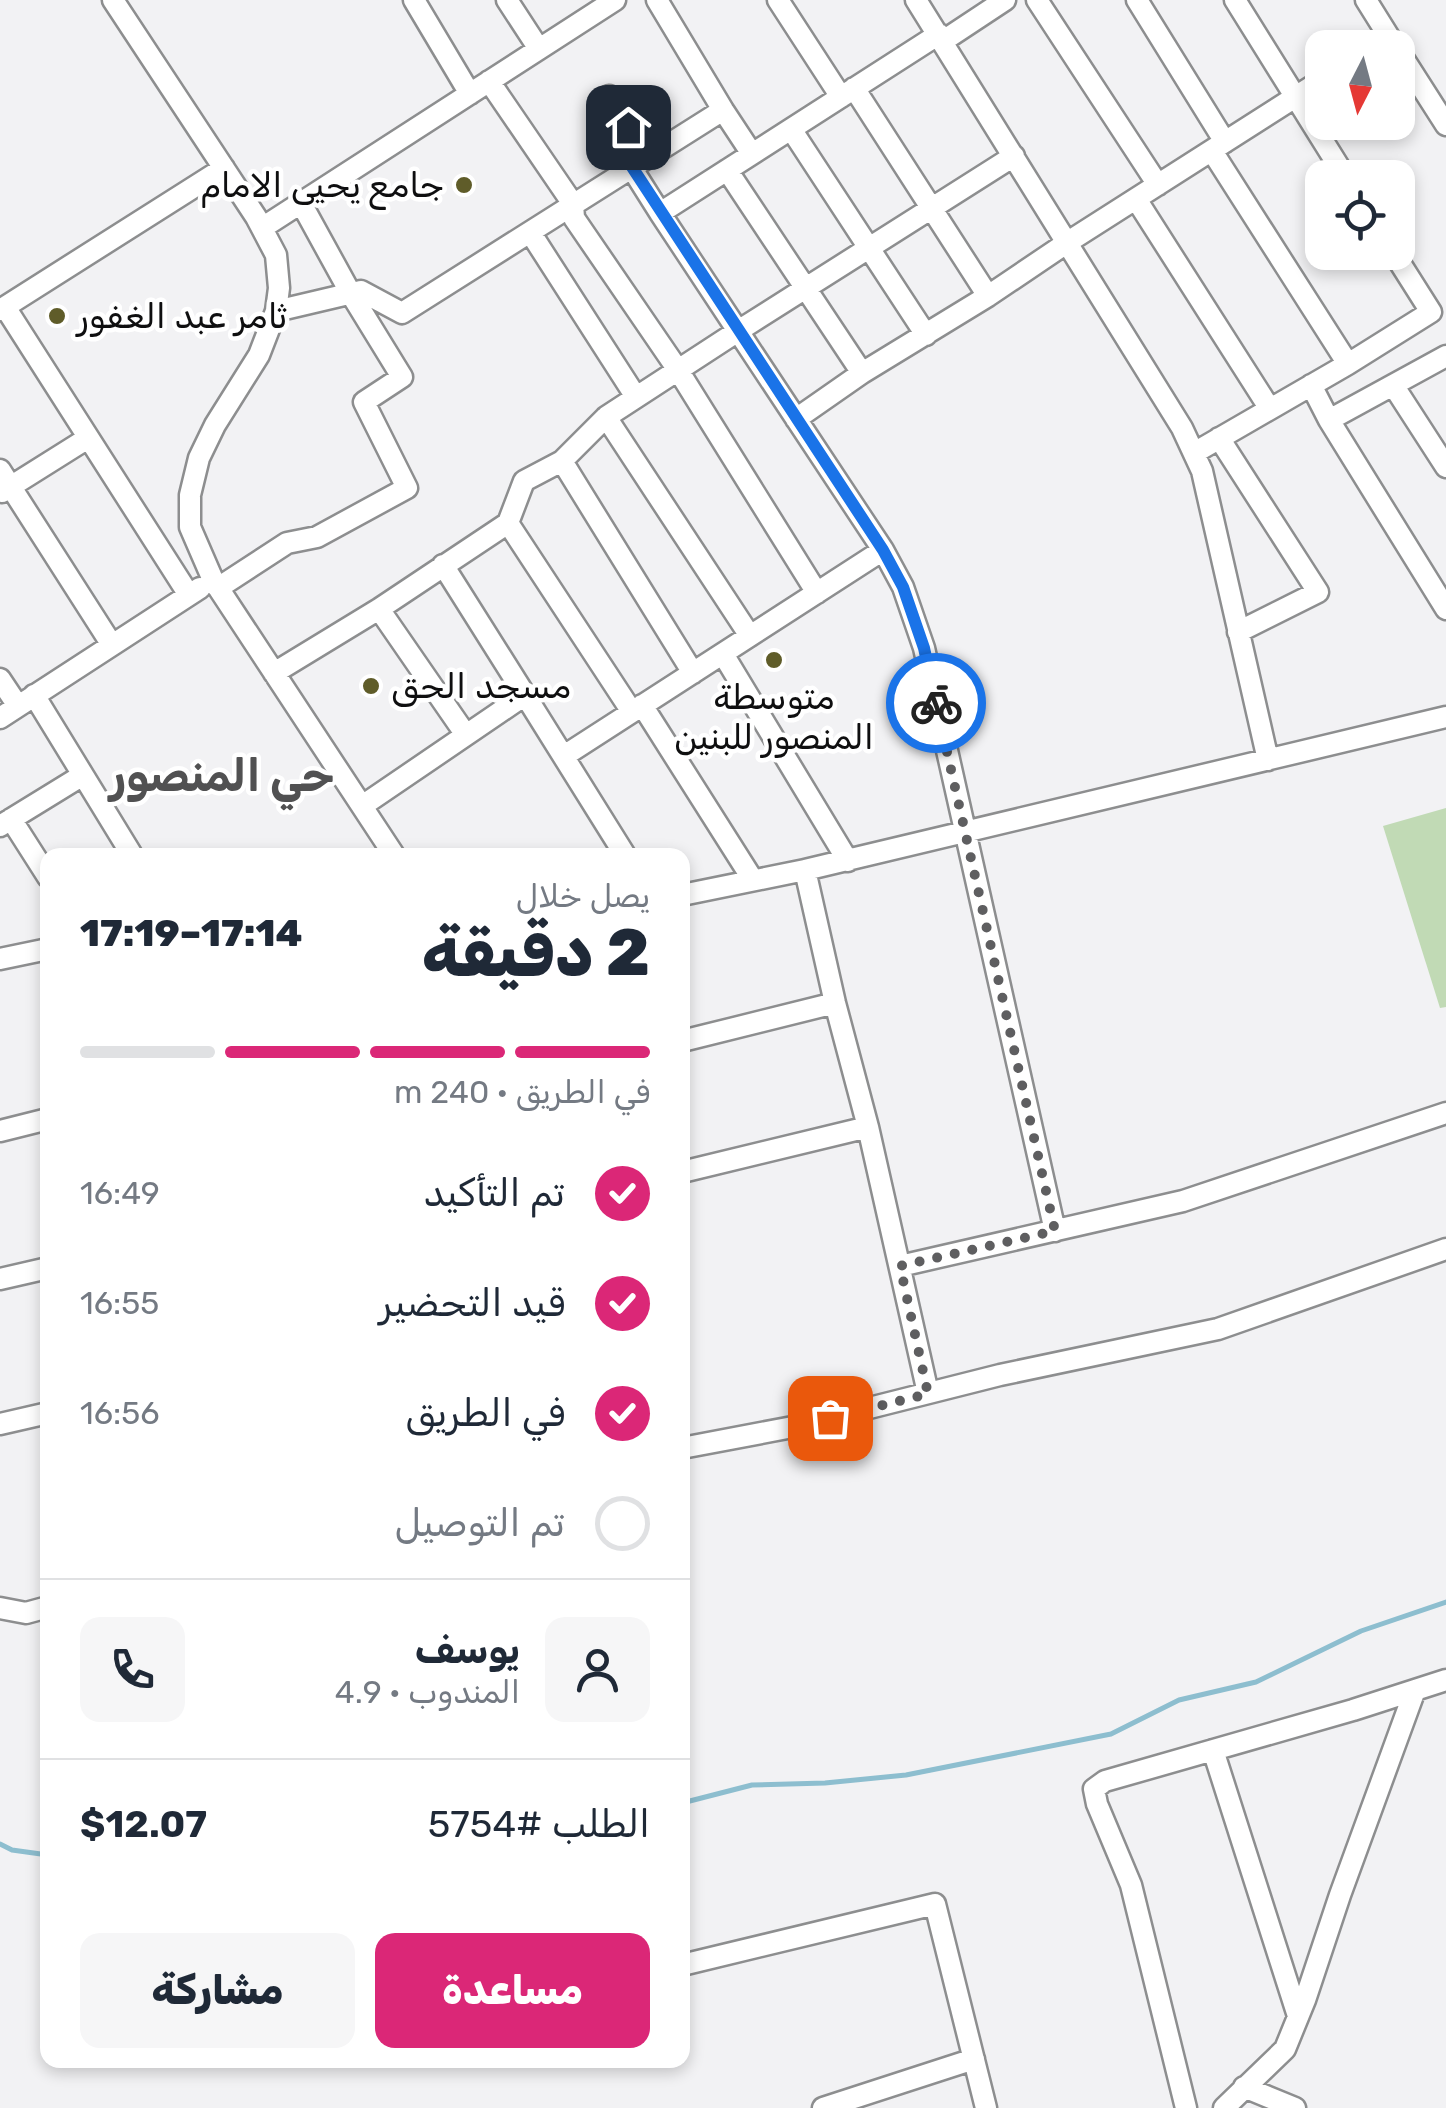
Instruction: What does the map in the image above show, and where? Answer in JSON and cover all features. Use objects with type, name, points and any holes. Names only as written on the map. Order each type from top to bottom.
[{"type":"street","points":[[113,0],[224,168],[276,256],[276,311],[259,355],[199,458],[190,495],[190,527],[216,584],[389,848]]},
{"type":"street","points":[[414,0],[470,94]]},
{"type":"street","points":[[508,0],[539,49]]},
{"type":"street","points":[[657,0],[752,154]]},
{"type":"street","points":[[778,0],[931,208],[988,296]]},
{"type":"street","points":[[916,0],[1194,453],[1202,472],[1268,760]]},
{"type":"street","points":[[660,213],[848,93],[1005,0]]},
{"type":"street","points":[[1037,0],[1158,185]]},
{"type":"street","points":[[1137,0],[1218,147],[1348,364]]},
{"type":"street","points":[[1235,0],[1335,160]]},
{"type":"street","points":[[1366,0],[1381,30]]},
{"type":"street","points":[[262,228],[602,4]]},
{"type":"street","points":[[489,82],[573,204],[574,218],[678,370],[816,593]]},
{"type":"street","points":[[1415,82],[1446,125]]},
{"type":"street","points":[[796,419],[862,372],[988,296],[1305,91]]},
{"type":"street","points":[[609,96],[660,213],[883,550],[903,587],[924,648],[1055,1231]]},
{"type":"street","points":[[276,311],[361,291],[402,314],[723,110]]},
{"type":"street","points":[[791,129],[926,335]]},
{"type":"street","points":[[274,673],[508,523],[524,481],[562,461],[606,417],[1014,156]]},
{"type":"street","points":[[189,595],[3,308],[224,168]]},
{"type":"street","points":[[727,170],[862,372]]},
{"type":"street","points":[[1136,199],[1270,409]]},
{"type":"street","points":[[17,706],[189,595],[287,544],[318,537],[407,488],[364,402],[402,376],[350,294],[301,203]]},
{"type":"street","points":[[530,232],[636,397]]},
{"type":"street","points":[[1194,453],[1431,312],[1404,270]]},
{"type":"street","points":[[1329,420],[1446,356]]},
{"type":"street","points":[[1311,385],[1446,609]]},
{"type":"street","points":[[1393,385],[1446,467]]},
{"type":"street","points":[[606,417],[750,636]]},
{"type":"street","points":[[88,438],[4,483],[112,646]]},
{"type":"street","points":[[1219,438],[1318,592],[1238,632]]},
{"type":"street","points":[[562,461],[693,673]]},
{"type":"street","points":[[508,523],[754,880]]},
{"type":"street","points":[[564,756],[883,550]]},
{"type":"street","points":[[443,565],[621,848]]},
{"type":"street","points":[[379,609],[466,735]]},
{"type":"street","points":[[722,654],[848,861]]},
{"type":"street","points":[[0,679],[17,706],[83,775],[128,848]]},
{"type":"street","points":[[362,806],[525,695]]},
{"type":"street","points":[[690,893],[848,861],[1446,717]]},
{"type":"street","points":[[40,867],[6,822],[83,775]]},
{"type":"street","points":[[805,870],[928,1394]]},
{"type":"street","points":[[1,957],[40,950]]},
{"type":"street","points":[[690,1039],[834,1003]]},
{"type":"street","points":[[900,1266],[1183,1201],[1446,1113]]},
{"type":"street","points":[[0,1130],[40,1121]]},
{"type":"street","points":[[690,1170],[868,1127]]},
{"type":"street","points":[[690,1446],[798,1426],[1000,1376],[1218,1329],[1446,1249]]},
{"type":"street","points":[[0,1279],[40,1270]]},
{"type":"street","points":[[0,1424],[40,1415]]},
{"type":"street","points":[[0,1608],[26,1613],[40,1609]]},
{"type":"street","points":[[1186,2108],[1131,1885],[1094,1788],[1105,1780],[1446,1680]]},
{"type":"street","points":[[1224,2108],[1285,2049],[1415,1690]]},
{"type":"street","points":[[1214,1750],[1298,2016]]},
{"type":"street","points":[[690,1963],[936,1904],[986,2108]]},
{"type":"street","points":[[824,2108],[974,2059]]},
{"type":"street","points":[[1244,2087],[1294,2108]]},
{"type":"green space","points":[[1446,808],[1446,1007],[1440,1008],[1383,826]]},
{"type":"waterway","points":[[690,1801],[752,1785],[906,1775],[1111,1734],[1179,1700],[1256,1682],[1361,1631],[1446,1602]]},
{"type":"waterway","points":[[0,1844],[40,1854]]},
{"type":"way so far","points":[[830,1418],[928,1394],[900,1266],[1055,1231],[936,703]]},
{"type":"place","name":"جامع يحيى الامام","points":[[464,185]]},
{"type":"place","name":"ثامر عبد الغفور","points":[[57,316]]},
{"type":"place","name":"متوسطة المنصور للبنين","points":[[774,660]]},
{"type":"place","name":"مسجد الحق","points":[[371,686]]},
{"type":"district","name":"حي المنصور","points":[[222,775]]},
{"type":"route","points":[[628,127],[647,158],[632,167],[883,550],[903,587],[924,648],[936,703]]}]
